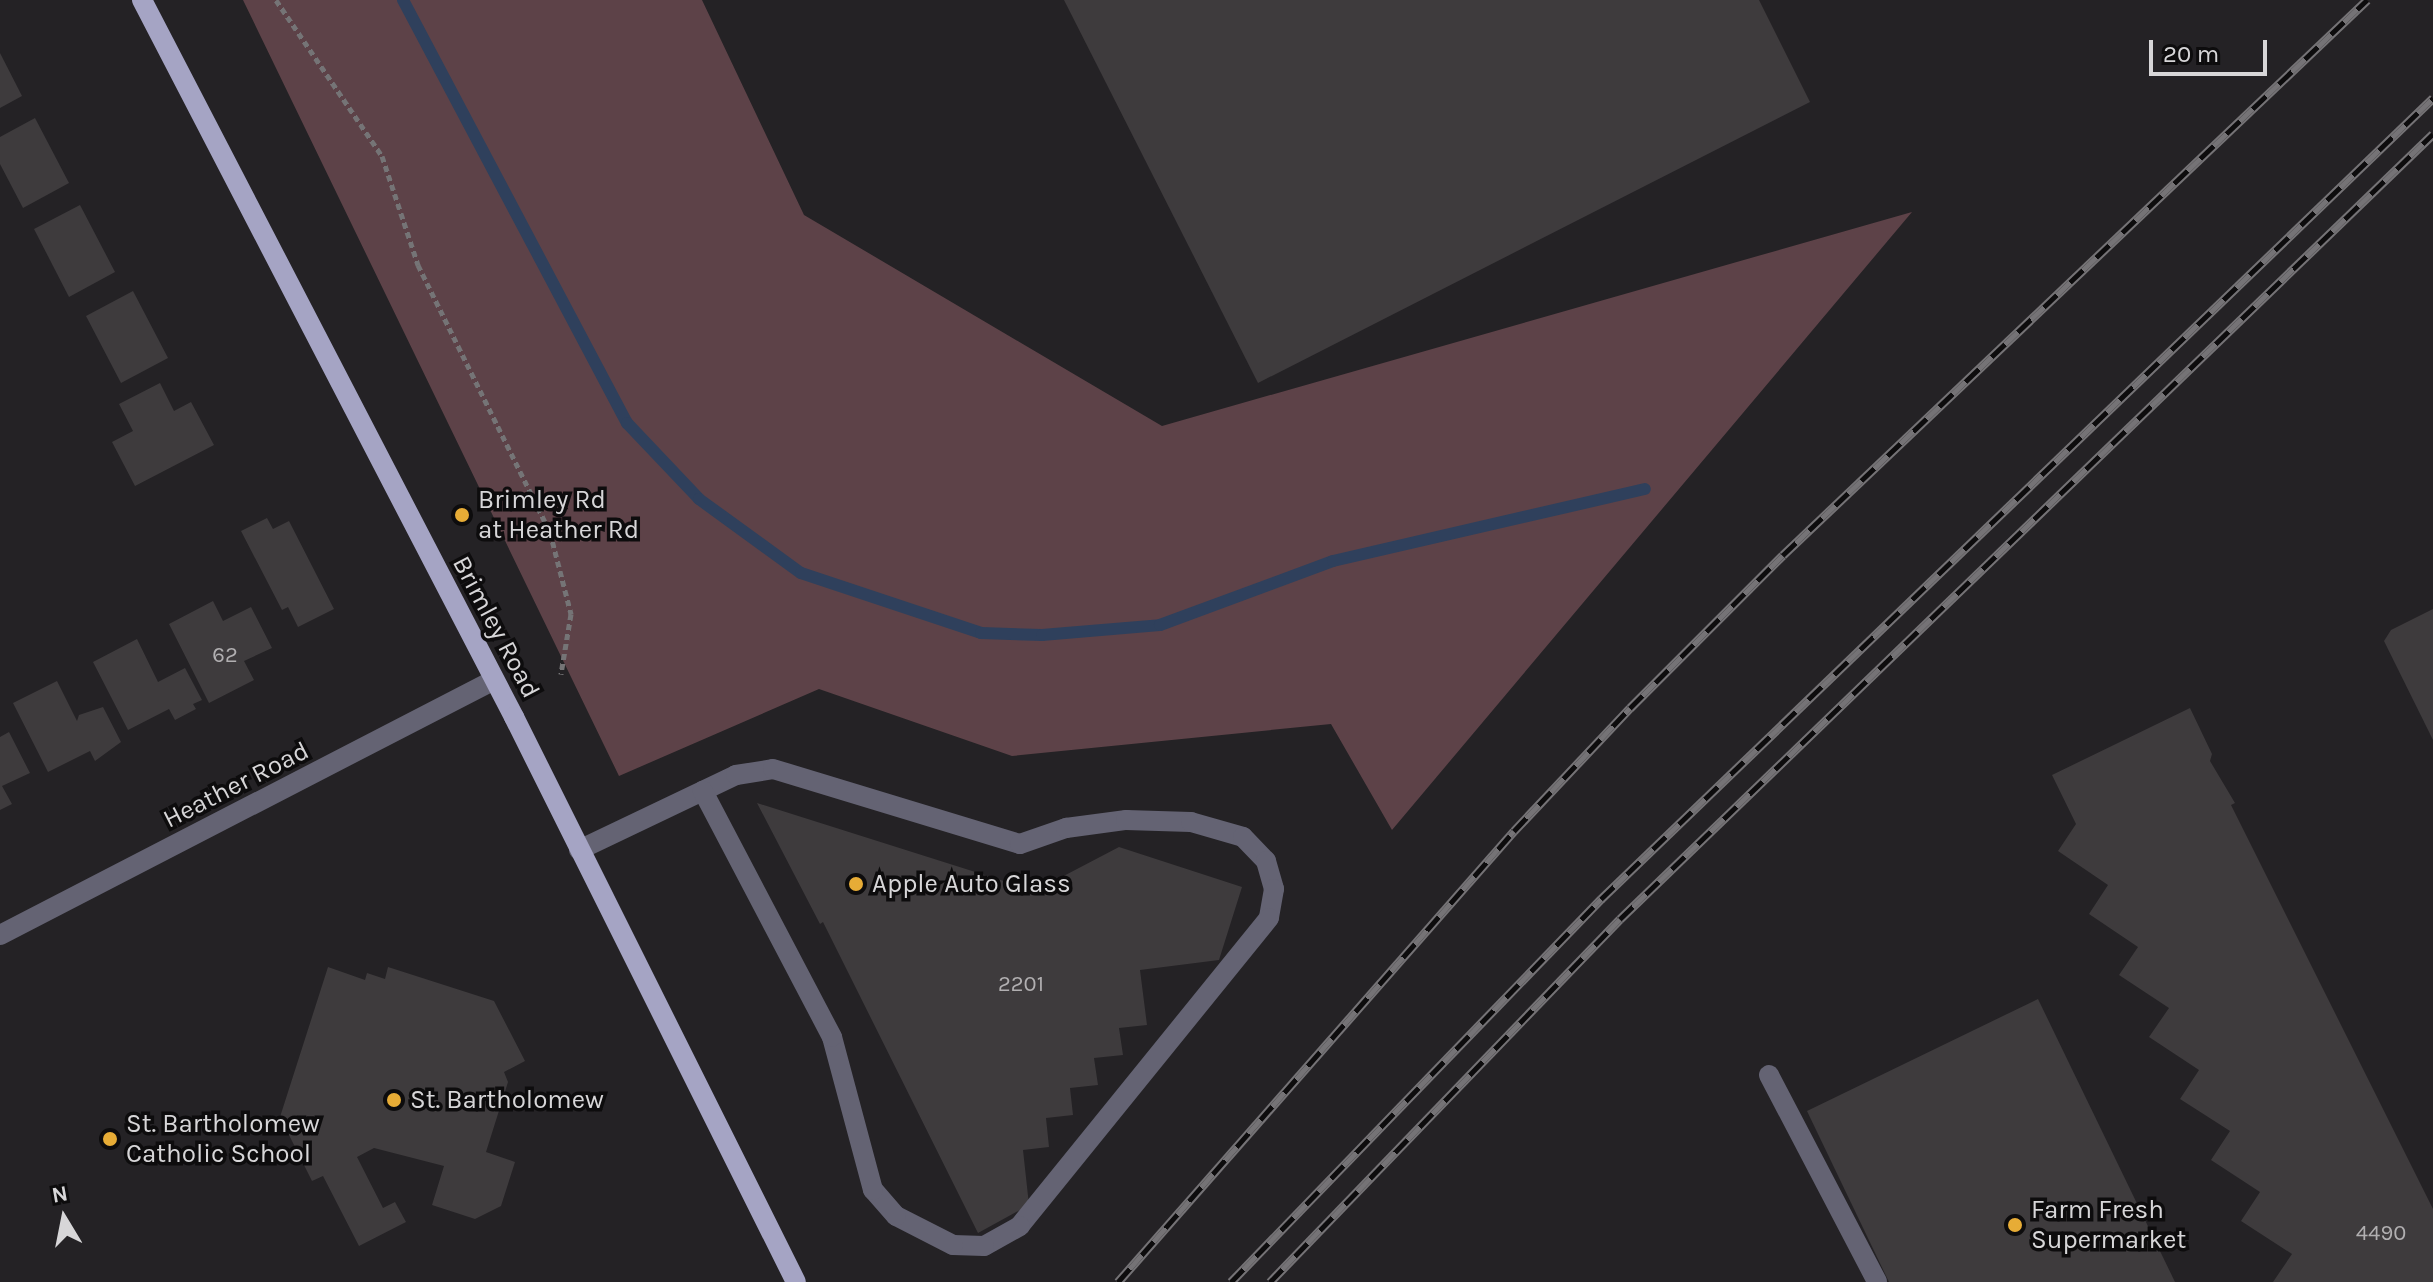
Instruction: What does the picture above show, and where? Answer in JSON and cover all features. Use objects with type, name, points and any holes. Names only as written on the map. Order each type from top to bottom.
[{"type":"main road","name":"Brimley Road","points":[[142,0],[494,680],[796,1282]]},
{"type":"street","name":"Heather Road","points":[[0,935],[494,680]]},
{"type":"street","points":[[579,850],[703,791],[754,768],[773,769],[1020,844],[1096,824],[1191,822],[1243,837],[1266,861],[1274,889],[1269,918],[1020,1226],[984,1246],[953,1245],[896,1216],[873,1190],[832,1037],[703,791]]},
{"type":"street","points":[[1769,1075],[1877,1282]]},
{"type":"path","points":[[276,0],[382,156],[418,265],[550,532],[571,614],[561,674]]},
{"type":"shaded area","points":[[243,0],[702,0],[804,215],[1162,426],[1912,212],[1392,830],[1331,724],[1012,756],[819,689],[619,776]]},
{"type":"building","points":[[1064,0],[1759,0],[1810,102],[1258,383]]},
{"type":"building","points":[[0,53],[22,96],[0,108]]},
{"type":"building","points":[[35,118],[69,183],[23,208],[0,164],[0,137]]},
{"type":"building","points":[[80,205],[115,272],[69,297],[34,229]]},
{"type":"building","points":[[133,291],[168,358],[121,383],[86,316]]},
{"type":"building","points":[[160,383],[174,411],[191,402],[214,445],[135,486],[112,442],[133,431],[119,404]]},
{"type":"building","points":[[267,518],[273,529],[289,521],[334,609],[298,627],[288,607],[282,610],[241,531]]},
{"type":"building","points":[[213,601],[223,621],[251,607],[272,648],[244,661],[254,680],[209,703],[169,624]]},
{"type":"building","points":[[2433,609],[2433,740],[2384,641],[2391,630]]},
{"type":"building","points":[[137,639],[158,682],[185,668],[202,700],[193,704],[196,709],[175,720],[169,709],[128,730],[93,662]]},
{"type":"building","points":[[57,681],[77,721],[79,715],[103,707],[121,742],[95,761],[90,751],[48,772],[13,703]]},
{"type":"building","points":[[2190,708],[2212,754],[2210,761],[2235,803],[2231,805],[2433,1209],[2433,1282],[2273,1282],[2292,1254],[2241,1221],[2260,1192],[2211,1160],[2230,1131],[2180,1099],[2199,1070],[2149,1037],[2169,1008],[2119,975],[2138,947],[2089,914],[2108,885],[2058,851],[2076,824],[2052,775]]},
{"type":"building","points":[[9,732],[30,773],[2,786],[12,804],[0,810],[0,737]]},
{"type":"building","points":[[757,803],[1035,891],[1119,847],[1242,887],[1219,960],[1140,970],[1147,1025],[1119,1028],[1123,1055],[1094,1058],[1098,1085],[1070,1088],[1073,1115],[1046,1118],[1049,1147],[1023,1150],[1029,1205],[978,1233],[823,922],[820,924]]},
{"type":"building","name":"St. Bartholomew","points":[[328,967],[365,980],[367,973],[385,979],[388,967],[494,1001],[525,1061],[504,1072],[508,1082],[486,1152],[515,1162],[501,1206],[475,1219],[432,1205],[444,1166],[374,1148],[357,1157],[383,1208],[395,1202],[406,1222],[359,1246],[323,1176],[312,1181],[280,1117]]},
{"type":"building","points":[[2038,999],[2175,1282],[1889,1282],[1807,1111]]},
{"type":"waterway","points":[[403,0],[627,423],[699,499],[801,573],[981,633],[1042,635],[1160,625],[1333,561],[1645,489]]},
{"type":"railway","points":[[1118,1282],[1514,831],[1630,708],[1783,555],[2367,0]]},
{"type":"railway","points":[[1231,1282],[1601,899],[2433,98]]},
{"type":"railway","points":[[1270,1282],[1620,919],[2433,134]]},
{"type":"place","name":"Brimley Rd at Heather Rd","points":[[462,515]]},
{"type":"place","name":"Apple Auto Glass","points":[[856,884]]},
{"type":"place","name":"St. Bartholomew","points":[[394,1100]]},
{"type":"place","name":"St. Bartholomew Catholic School","points":[[110,1139]]},
{"type":"place","name":"Farm Fresh Supermarket","points":[[2015,1225]]}]
